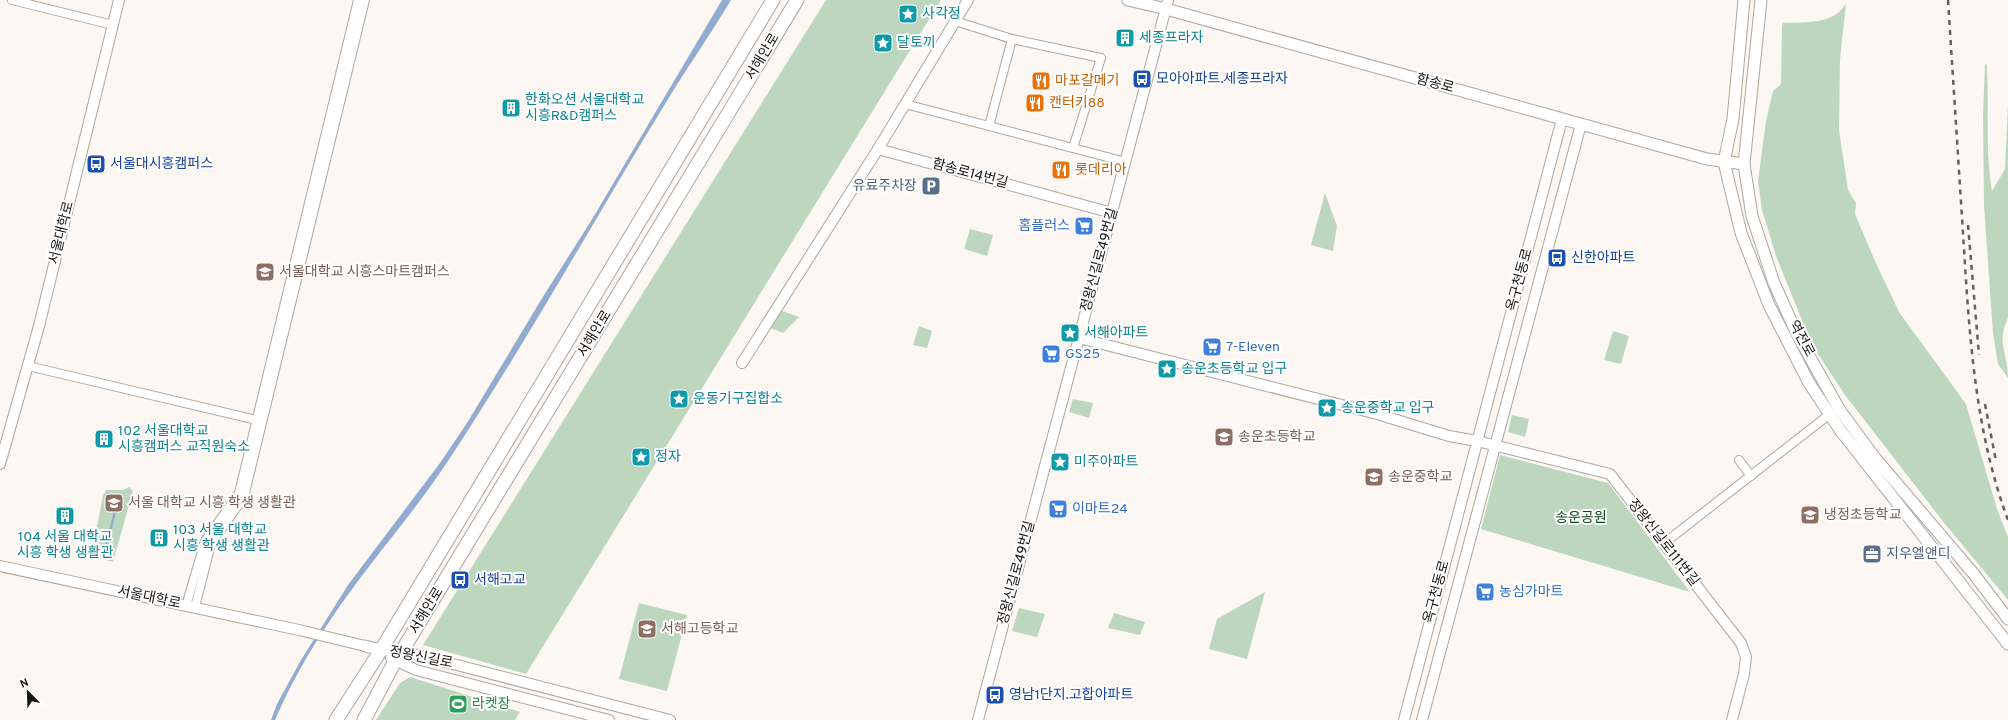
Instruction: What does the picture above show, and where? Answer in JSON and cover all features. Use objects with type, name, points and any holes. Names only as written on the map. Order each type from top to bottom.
[{"type":"main road","name":"서해안로","points":[[336,720],[379,654],[773,0]]},
{"type":"main road","name":"서해안로","points":[[364,720],[397,660],[797,0]]},
{"type":"main road","name":"함송로","points":[[1128,0],[1167,4],[1580,124],[1724,162],[1744,164]]},
{"type":"main road","name":"역전로","points":[[1744,0],[1733,119],[1724,162],[1741,232],[1768,305],[1809,383],[1840,430],[2008,644]]},
{"type":"main road","name":"역전로","points":[[1761,0],[1744,164],[1752,216],[1774,283],[1797,334],[1840,409],[1875,458],[1973,573],[2008,619]]},
{"type":"main road","points":[[365,646],[379,654]]},
{"type":"main road","name":"서해안로","points":[[344,720],[379,654]]},
{"type":"main road","name":"서해안로","points":[[355,720],[397,660]]},
{"type":"street","points":[[12,0],[113,25]]},
{"type":"street","name":"서울대학로","points":[[0,464],[39,326],[119,0]]},
{"type":"street","points":[[191,606],[211,544],[244,497],[260,420],[358,0]]},
{"type":"street","points":[[260,420],[365,0]]},
{"type":"street","points":[[742,363],[878,149],[968,0]]},
{"type":"street","name":"정왕신길로49번길","points":[[978,720],[1167,4]]},
{"type":"street","points":[[955,22],[1012,39],[1101,58],[1073,148]]},
{"type":"street","points":[[989,126],[1012,39]]},
{"type":"street","points":[[905,104],[1126,162]]},
{"type":"street","name":"옥구천동로","points":[[1404,720],[1562,119]]},
{"type":"street","name":"옥구천동로","points":[[1422,720],[1580,124]]},
{"type":"street","name":"함송로14번길","points":[[878,149],[1112,213]]},
{"type":"street","points":[[1079,338],[1377,414],[1448,436],[1477,441],[1494,446]]},
{"type":"street","points":[[28,366],[260,420]]},
{"type":"street","points":[[1664,544],[1830,414]]},
{"type":"street","name":"정왕신길로111번길","points":[[1494,446],[1610,474],[1741,643],[1746,657],[1744,674],[1732,720]]},
{"type":"street","points":[[1739,460],[1751,476]]},
{"type":"street","name":"서울대학로","points":[[0,566],[191,606],[365,646]]},
{"type":"street","name":"정왕신길로","points":[[379,654],[397,660],[670,720]]},
{"type":"street","name":"정왕신길로","points":[[397,660],[416,670],[609,720]]},
{"type":"green space","points":[[826,0],[941,0],[526,674],[423,645]]},
{"type":"green space","points":[[1846,3],[1840,60],[1839,130],[1848,190],[1856,203],[1855,214],[1899,312],[1966,404],[1997,509],[2008,537],[2008,600],[1945,524],[1845,395],[1812,345],[1776,256],[1762,210],[1758,181],[1766,121],[1773,91],[1781,84],[1783,23],[1809,22],[1827,19],[1841,10]]},
{"type":"green space","points":[[1985,64],[1987,65],[1988,81],[1988,144],[1992,191],[2005,169],[2008,105],[2008,318],[2003,334],[2003,341],[2008,369],[2008,378],[1998,364],[1993,333],[1984,205],[1983,115]]},
{"type":"green space","points":[[1325,193],[1337,226],[1333,251],[1311,245]]},
{"type":"green space","points":[[970,229],[993,235],[987,256],[964,249]]},
{"type":"green space","points":[[779,310],[799,317],[783,333],[768,327]]},
{"type":"green space","points":[[919,326],[932,331],[927,348],[913,345]]},
{"type":"green space","points":[[1613,331],[1629,336],[1621,364],[1604,360]]},
{"type":"green space","points":[[1073,399],[1093,403],[1089,418],[1069,412]]},
{"type":"green space","points":[[1512,415],[1529,419],[1525,437],[1508,432]]},
{"type":"green space","name":"송운공원","points":[[1500,455],[1608,483],[1690,592],[1481,529]]},
{"type":"green space","points":[[129,487],[133,491],[113,562],[91,556],[103,496],[106,490],[123,490]]},
{"type":"green space","points":[[1265,592],[1247,659],[1209,649],[1217,619]]},
{"type":"green space","points":[[639,603],[687,615],[667,691],[619,679]]},
{"type":"green space","points":[[1019,608],[1045,614],[1037,637],[1012,631]]},
{"type":"green space","points":[[1114,613],[1145,622],[1140,635],[1108,628]]},
{"type":"green space","points":[[410,677],[520,712],[515,720],[376,720],[400,683]]},
{"type":"water","points":[[722,0],[731,0],[670,95],[502,376],[432,484],[331,619],[301,668],[275,720],[271,720],[277,704],[301,660],[348,585],[440,463],[467,423],[544,295],[591,221]]},
{"type":"waterway","points":[[106,550],[117,496]]},
{"type":"railway","points":[[1948,0],[1968,306],[1975,378],[1987,450],[2008,520]]},
{"type":"railway","points":[[1968,225],[1979,355]]},
{"type":"railway","points":[[1985,404],[1996,461]]},
{"type":"place","name":"사각정","points":[[908,14]]},
{"type":"place","name":"세종프라자","points":[[1125,38]]},
{"type":"place","name":"달토끼","points":[[883,43]]},
{"type":"place","name":"모아아파트.세종프라자","points":[[1142,79]]},
{"type":"place","name":"마포갈메기","points":[[1041,81]]},
{"type":"place","name":"캔터키88","points":[[1035,103]]},
{"type":"place","name":"한화오션 서울대학교 시흥R&D캠퍼스","points":[[511,108]]},
{"type":"place","name":"서울대시흥캠퍼스","points":[[96,164]]},
{"type":"place","name":"롯데리아","points":[[1061,170]]},
{"type":"place","name":"유료주차장","points":[[931,186]]},
{"type":"place","name":"홈플러스","points":[[1084,226]]},
{"type":"place","name":"신한아파트","points":[[1557,258]]},
{"type":"place","name":"서울대학교 시흥스마트캠퍼스","points":[[265,272]]},
{"type":"place","name":"서해아파트","points":[[1070,333]]},
{"type":"place","name":"7-Eleven","points":[[1212,347]]},
{"type":"place","name":"GS25","points":[[1051,354]]},
{"type":"place","name":"송운초등학교 입구","points":[[1167,369]]},
{"type":"place","name":"운동기구집합소","points":[[679,399]]},
{"type":"place","name":"송운중학교 입구","points":[[1327,408]]},
{"type":"place","name":"송운초등학교","points":[[1224,437]]},
{"type":"place","name":"102 서울대학교 시흥캠퍼스 교직원숙소","points":[[104,439]]},
{"type":"place","name":"정자","points":[[641,457]]},
{"type":"place","name":"미주아파트","points":[[1060,462]]},
{"type":"place","name":"송운중학교","points":[[1374,477]]},
{"type":"place","name":"서울 대학교 시흥 학생 생활관","points":[[114,503]]},
{"type":"place","name":"이마트24","points":[[1058,509]]},
{"type":"place","name":"냉정초등학교","points":[[1810,515]]},
{"type":"place","name":"104 서울 대학교 시흥 학생 생활관","points":[[65,516]]},
{"type":"place","name":"103 서울 대학교 시흥 학생 생활관","points":[[159,538]]},
{"type":"place","name":"지우엘앤디","points":[[1872,554]]},
{"type":"place","name":"서해고교","points":[[460,580]]},
{"type":"place","name":"농심가마트","points":[[1485,592]]},
{"type":"place","name":"서해고등학교","points":[[647,629]]},
{"type":"place","name":"영남1단지.고합아파트","points":[[995,695]]},
{"type":"place","name":"라켓장","points":[[458,704]]}]
